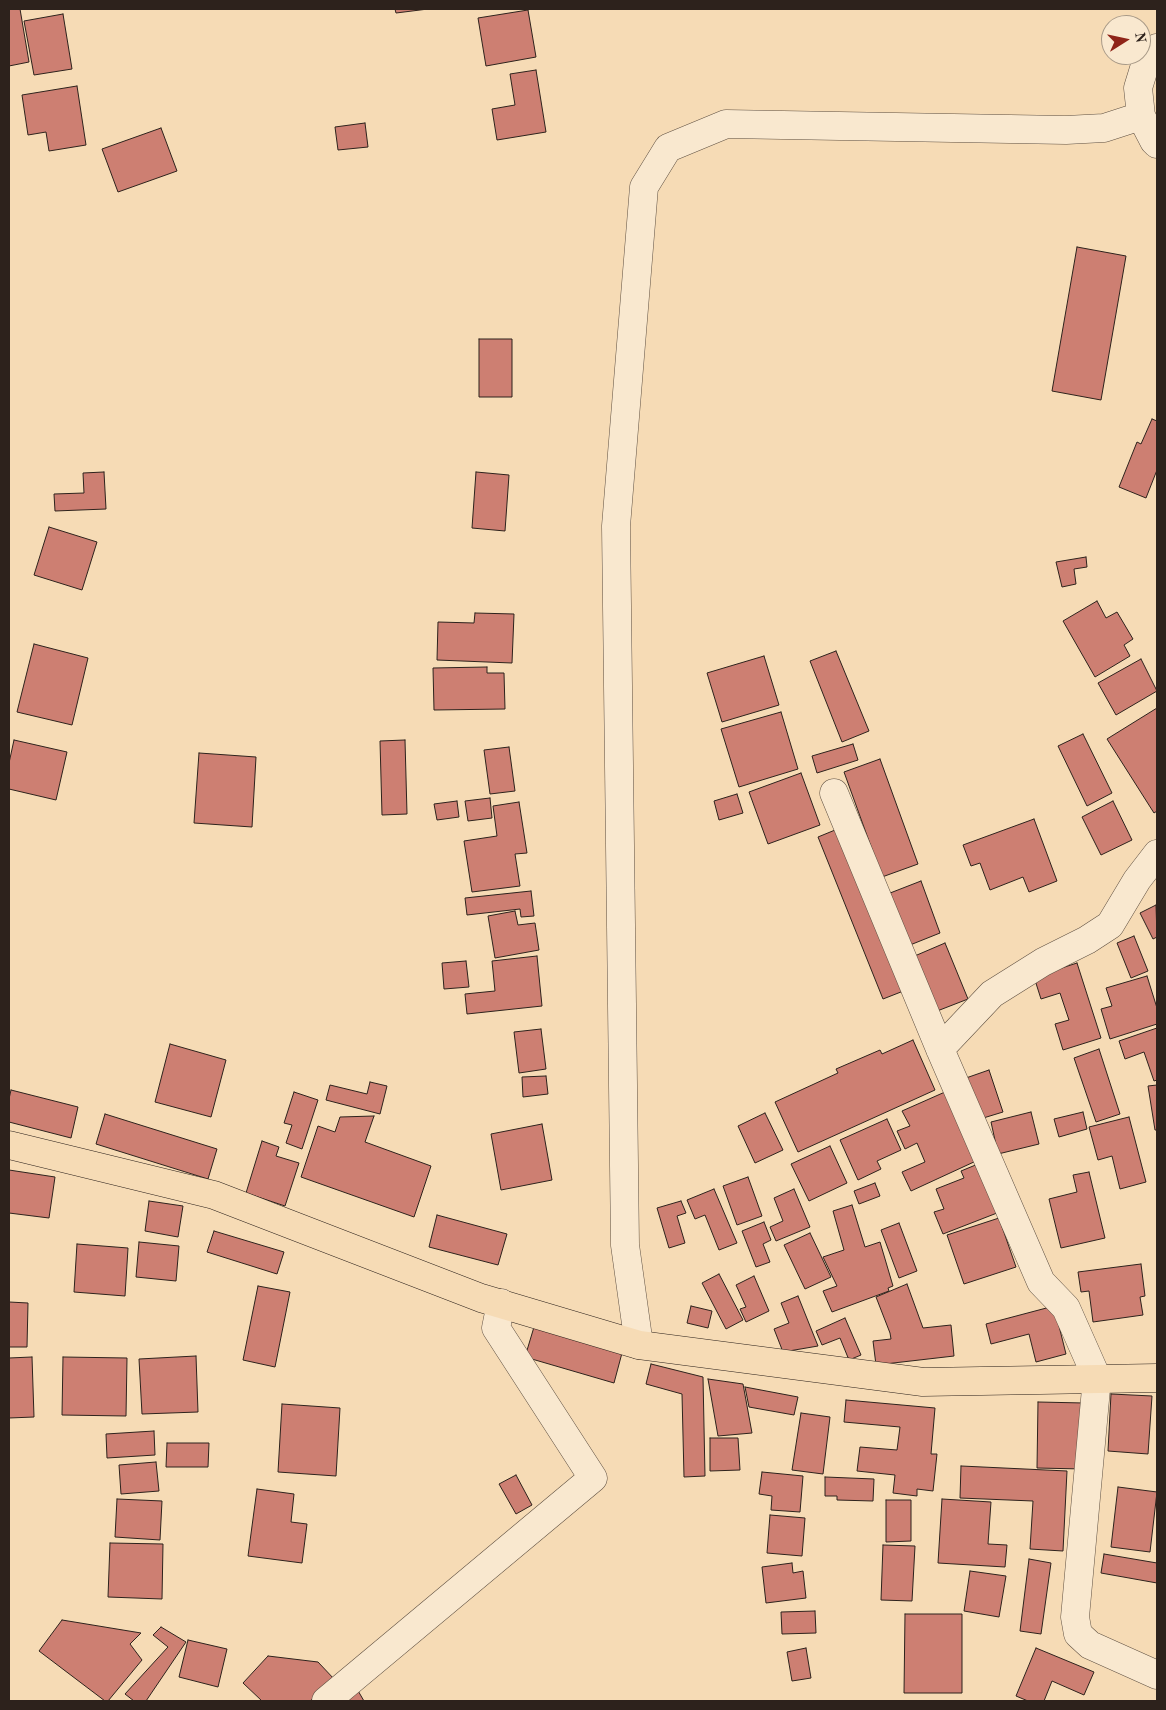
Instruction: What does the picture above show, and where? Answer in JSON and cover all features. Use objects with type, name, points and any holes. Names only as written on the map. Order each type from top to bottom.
[{"type":"main road","points":[[9,1145],[214,1195],[481,1298],[639,1345],[923,1382],[1157,1378]]},
{"type":"street","points":[[1157,48],[1146,62],[1138,88],[1141,116],[1157,144]]},
{"type":"street","points":[[639,1345],[624,1245],[616,526],[644,187],[668,148],[726,124],[1066,130],[1104,128],[1141,116]]},
{"type":"street","points":[[834,793],[940,1049],[1042,1282],[1066,1308],[1097,1378],[1075,1617],[1078,1634],[1090,1645],[1157,1675]]},
{"type":"street","points":[[940,1049],[992,994],[1043,962],[1087,940],[1110,925],[1137,880],[1157,854]]},
{"type":"street","points":[[326,1701],[593,1478],[496,1328],[501,1303]]},
{"type":"building","points":[[9,9],[20,9],[29,62],[9,66]]},
{"type":"building","points":[[395,9],[428,9],[396,13]]},
{"type":"building","points":[[528,10],[536,57],[486,66],[478,18]]},
{"type":"building","points":[[63,14],[72,69],[34,75],[24,21]]},
{"type":"building","points":[[536,70],[546,132],[497,140],[492,109],[515,105],[510,74]]},
{"type":"building","points":[[77,86],[86,145],[49,151],[46,132],[28,135],[22,95]]},
{"type":"building","points":[[365,123],[368,147],[338,150],[335,127]]},
{"type":"building","points":[[161,128],[177,171],[118,192],[102,149]]},
{"type":"building","points":[[1077,247],[1126,256],[1101,400],[1052,391]]},
{"type":"building","points":[[479,339],[512,339],[512,397],[479,397]]},
{"type":"building","points":[[1152,419],[1157,421],[1157,470],[1146,498],[1119,487],[1137,442],[1141,444]]},
{"type":"building","points":[[104,472],[106,509],[55,511],[54,494],[84,493],[83,473]]},
{"type":"building","points":[[476,472],[509,475],[505,531],[472,528]]},
{"type":"building","points":[[49,527],[97,542],[82,590],[34,575]]},
{"type":"building","points":[[1086,557],[1087,567],[1074,569],[1076,584],[1062,587],[1056,562]]},
{"type":"building","points":[[1097,601],[1106,618],[1117,612],[1133,639],[1124,645],[1130,656],[1095,677],[1063,621]]},
{"type":"building","points":[[475,613],[514,614],[512,663],[437,660],[438,622],[474,623]]},
{"type":"building","points":[[34,644],[88,658],[72,725],[17,712]]},
{"type":"building","points":[[836,651],[869,731],[842,742],[810,661]]},
{"type":"building","points":[[764,656],[779,705],[722,722],[707,673]]},
{"type":"building","points":[[1141,659],[1157,691],[1116,715],[1098,683]]},
{"type":"building","points":[[487,667],[487,673],[504,673],[505,709],[434,710],[433,668]]},
{"type":"building","points":[[1157,708],[1157,811],[1154,813],[1107,739]]},
{"type":"building","points":[[781,712],[798,769],[739,787],[721,729]]},
{"type":"building","points":[[1083,734],[1112,793],[1087,806],[1058,746]]},
{"type":"building","points":[[14,740],[67,752],[56,800],[9,789],[9,763]]},
{"type":"building","points":[[405,740],[407,814],[382,815],[380,741]]},
{"type":"building","points":[[853,744],[858,760],[817,773],[812,756]]},
{"type":"building","points":[[509,747],[515,791],[490,794],[484,750]]},
{"type":"building","points":[[199,753],[256,757],[252,827],[194,823]]},
{"type":"building","points":[[880,759],[918,864],[882,877],[844,772]]},
{"type":"building","points":[[801,773],[820,825],[768,844],[749,792]]},
{"type":"building","points":[[737,794],[743,813],[719,820],[714,801]]},
{"type":"building","points":[[490,798],[492,818],[468,821],[465,801]]},
{"type":"building","points":[[457,801],[459,817],[437,820],[434,804]]},
{"type":"building","points":[[1113,801],[1132,840],[1101,855],[1082,817]]},
{"type":"building","points":[[519,802],[527,853],[515,854],[520,886],[472,892],[464,841],[497,836],[493,806]]},
{"type":"building","points":[[1034,819],[1057,881],[1029,892],[1023,877],[990,890],[980,863],[971,866],[963,845]]},
{"type":"building","points":[[840,828],[906,990],[883,999],[818,837]]},
{"type":"building","points":[[921,881],[940,933],[905,947],[885,895]]},
{"type":"building","points":[[531,891],[534,916],[521,917],[520,909],[467,915],[465,898]]},
{"type":"building","points":[[1156,905],[1157,937],[1153,939],[1140,913]]},
{"type":"building","points":[[515,911],[518,925],[535,923],[539,950],[495,958],[488,916]]},
{"type":"building","points":[[1134,936],[1148,971],[1131,978],[1117,943]]},
{"type":"building","points":[[945,943],[968,999],[932,1013],[910,958]]},
{"type":"building","points":[[537,956],[542,1006],[467,1014],[465,994],[495,991],[492,961]]},
{"type":"building","points":[[466,961],[469,987],[444,989],[442,963]]},
{"type":"building","points":[[1077,963],[1101,1038],[1063,1050],[1055,1024],[1069,1020],[1060,993],[1041,999],[1034,977]]},
{"type":"building","points":[[1147,976],[1157,1008],[1157,1024],[1110,1039],[1101,1009],[1112,1006],[1106,988]]},
{"type":"building","points":[[1157,1028],[1157,1080],[1154,1081],[1144,1052],[1125,1059],[1119,1041]]},
{"type":"building","points":[[541,1029],[546,1069],[519,1073],[514,1032]]},
{"type":"building","points":[[913,1040],[935,1090],[798,1152],[775,1102],[838,1073],[836,1069],[880,1050],[882,1054]]},
{"type":"building","points":[[170,1044],[226,1060],[211,1117],[155,1102]]},
{"type":"building","points":[[1099,1049],[1120,1114],[1096,1122],[1074,1058]]},
{"type":"building","points":[[989,1070],[1003,1112],[980,1119],[966,1078]]},
{"type":"building","points":[[546,1076],[548,1094],[523,1097],[522,1077]]},
{"type":"building","points":[[370,1082],[387,1086],[380,1114],[326,1100],[330,1085],[367,1094]]},
{"type":"building","points":[[1157,1085],[1157,1130],[1155,1130],[1148,1086]]},
{"type":"building","points":[[11,1090],[78,1107],[71,1138],[9,1122]]},
{"type":"building","points":[[294,1092],[318,1100],[302,1149],[286,1143],[292,1125],[284,1123]]},
{"type":"building","points":[[945,1092],[976,1161],[911,1191],[902,1172],[925,1162],[917,1143],[905,1149],[897,1131],[910,1126],[902,1111]]},
{"type":"building","points":[[1031,1112],[1039,1144],[998,1154],[991,1122]]},
{"type":"building","points":[[1083,1112],[1087,1129],[1059,1137],[1054,1119]]},
{"type":"building","points":[[765,1113],[783,1150],[755,1163],[738,1126]]},
{"type":"building","points":[[105,1114],[217,1149],[208,1179],[96,1144]]},
{"type":"building","points":[[374,1116],[365,1142],[431,1166],[414,1217],[301,1177],[318,1126],[335,1132],[340,1117]]},
{"type":"building","points":[[1129,1117],[1146,1182],[1120,1189],[1112,1156],[1098,1160],[1089,1127]]},
{"type":"building","points":[[887,1119],[901,1150],[877,1161],[881,1169],[858,1180],[840,1140]]},
{"type":"building","points":[[542,1124],[552,1180],[501,1190],[491,1134]]},
{"type":"building","points":[[262,1141],[279,1147],[276,1156],[299,1163],[285,1206],[246,1193]]},
{"type":"building","points":[[830,1146],[847,1183],[809,1201],[791,1164]]},
{"type":"building","points":[[978,1164],[997,1213],[943,1234],[934,1212],[944,1209],[936,1189],[964,1178],[961,1171]]},
{"type":"building","points":[[9,1170],[55,1177],[49,1218],[9,1213]]},
{"type":"building","points":[[1089,1172],[1105,1238],[1061,1248],[1049,1199],[1077,1192],[1073,1175]]},
{"type":"building","points":[[748,1177],[762,1216],[737,1225],[723,1186]]},
{"type":"building","points":[[875,1183],[880,1196],[859,1204],[854,1191]]},
{"type":"building","points":[[714,1189],[737,1243],[719,1250],[705,1215],[695,1219],[687,1200]]},
{"type":"building","points":[[794,1189],[810,1227],[776,1241],[770,1227],[783,1221],[774,1198]]},
{"type":"building","points":[[149,1201],[183,1206],[178,1237],[145,1231]]},
{"type":"building","points":[[681,1201],[686,1213],[677,1216],[685,1243],[669,1248],[657,1208]]},
{"type":"building","points":[[852,1205],[865,1247],[880,1242],[893,1286],[888,1288],[889,1291],[832,1312],[823,1291],[837,1286],[823,1257],[844,1250],[833,1211]]},
{"type":"building","points":[[437,1215],[507,1234],[498,1265],[429,1247]]},
{"type":"building","points":[[999,1218],[1016,1267],[964,1284],[947,1235]]},
{"type":"building","points":[[764,1222],[771,1240],[763,1244],[770,1262],[756,1267],[742,1231]]},
{"type":"building","points":[[899,1223],[917,1271],[899,1278],[881,1230]]},
{"type":"building","points":[[214,1231],[284,1252],[277,1274],[207,1252]]},
{"type":"building","points":[[810,1233],[831,1277],[805,1289],[784,1245]]},
{"type":"building","points":[[139,1242],[179,1246],[176,1281],[136,1277]]},
{"type":"building","points":[[77,1244],[128,1248],[125,1296],[74,1292]]},
{"type":"building","points":[[1141,1264],[1145,1296],[1140,1297],[1143,1315],[1093,1322],[1089,1291],[1081,1292],[1078,1272]]},
{"type":"building","points":[[719,1274],[743,1320],[726,1329],[702,1283]]},
{"type":"building","points":[[754,1276],[769,1311],[746,1322],[740,1309],[746,1307],[736,1285]]},
{"type":"building","points":[[907,1284],[923,1328],[951,1325],[954,1356],[876,1365],[873,1341],[891,1339],[876,1297]]},
{"type":"building","points":[[258,1286],[290,1292],[275,1367],[243,1360]]},
{"type":"building","points":[[798,1296],[818,1346],[783,1352],[774,1329],[789,1323],[781,1303]]},
{"type":"building","points":[[9,1302],[28,1303],[27,1347],[9,1347]]},
{"type":"building","points":[[691,1306],[712,1311],[708,1328],[687,1323]]},
{"type":"building","points":[[1054,1306],[1066,1354],[1036,1362],[1029,1334],[991,1344],[986,1324]]},
{"type":"building","points":[[845,1318],[861,1355],[849,1360],[840,1338],[822,1345],[816,1331]]},
{"type":"building","points":[[534,1327],[622,1353],[614,1383],[525,1357]]},
{"type":"building","points":[[196,1356],[198,1412],[142,1414],[139,1359]]},
{"type":"building","points":[[32,1357],[34,1417],[9,1418],[9,1358]]},
{"type":"building","points":[[63,1357],[127,1358],[126,1416],[62,1415]]},
{"type":"building","points":[[651,1364],[703,1377],[705,1476],[684,1477],[682,1394],[646,1384]]},
{"type":"building","points":[[708,1379],[743,1384],[752,1433],[718,1436]]},
{"type":"building","points":[[745,1387],[798,1397],[794,1415],[749,1407]]},
{"type":"building","points":[[1111,1394],[1152,1396],[1148,1454],[1108,1451]]},
{"type":"building","points":[[846,1400],[935,1408],[931,1454],[937,1454],[933,1491],[917,1489],[917,1496],[893,1493],[895,1475],[857,1471],[860,1447],[897,1450],[900,1427],[844,1422]]},
{"type":"building","points":[[1038,1402],[1084,1403],[1083,1469],[1037,1468]]},
{"type":"building","points":[[282,1404],[340,1408],[336,1476],[278,1472]]},
{"type":"building","points":[[801,1413],[830,1417],[823,1474],[792,1470]]},
{"type":"building","points":[[154,1431],[155,1455],[107,1458],[106,1434]]},
{"type":"building","points":[[710,1438],[738,1438],[740,1470],[710,1471]]},
{"type":"building","points":[[167,1443],[209,1443],[208,1467],[166,1467]]},
{"type":"building","points":[[156,1462],[159,1491],[121,1494],[119,1465]]},
{"type":"building","points":[[961,1466],[1067,1471],[1063,1551],[1030,1549],[1033,1501],[960,1498]]},
{"type":"building","points":[[762,1472],[803,1476],[800,1512],[771,1510],[772,1496],[759,1494]]},
{"type":"building","points":[[516,1475],[532,1505],[516,1514],[499,1484]]},
{"type":"building","points":[[825,1477],[874,1479],[873,1501],[837,1500],[837,1496],[825,1496]]},
{"type":"building","points":[[1118,1487],[1157,1492],[1150,1552],[1111,1547]]},
{"type":"building","points":[[257,1489],[294,1494],[291,1522],[307,1524],[302,1563],[248,1556]]},
{"type":"building","points":[[117,1499],[162,1501],[160,1540],[115,1537]]},
{"type":"building","points":[[942,1499],[991,1502],[988,1544],[1007,1545],[1005,1567],[938,1563]]},
{"type":"building","points":[[886,1500],[911,1500],[911,1541],[886,1542]]},
{"type":"building","points":[[770,1515],[805,1518],[802,1556],[767,1553]]},
{"type":"building","points":[[110,1543],[163,1544],[162,1599],[108,1597]]},
{"type":"building","points":[[883,1545],[915,1546],[912,1601],[881,1600]]},
{"type":"building","points":[[1104,1554],[1157,1563],[1157,1583],[1101,1573]]},
{"type":"building","points":[[1029,1559],[1051,1563],[1041,1634],[1020,1631]]},
{"type":"building","points":[[792,1563],[793,1573],[803,1571],[806,1598],[766,1603],[762,1567]]},
{"type":"building","points":[[970,1571],[1006,1576],[999,1617],[964,1611]]},
{"type":"building","points":[[815,1611],[816,1633],[782,1634],[781,1612]]},
{"type":"building","points":[[905,1614],[962,1614],[962,1693],[904,1693]]},
{"type":"building","points":[[62,1620],[141,1633],[130,1644],[142,1660],[108,1701],[105,1701],[39,1651]]},
{"type":"building","points":[[161,1627],[186,1642],[146,1701],[134,1701],[125,1694],[168,1647],[153,1635]]},
{"type":"building","points":[[188,1640],[227,1649],[218,1687],[179,1677]]},
{"type":"building","points":[[806,1648],[811,1678],[792,1681],[787,1652]]},
{"type":"building","points":[[1036,1648],[1094,1672],[1084,1695],[1052,1681],[1044,1701],[1028,1701],[1016,1696]]},
{"type":"building","points":[[268,1656],[318,1662],[335,1680],[310,1701],[262,1701],[243,1683]]},
{"type":"building","points":[[357,1689],[364,1701],[343,1701]]}]
